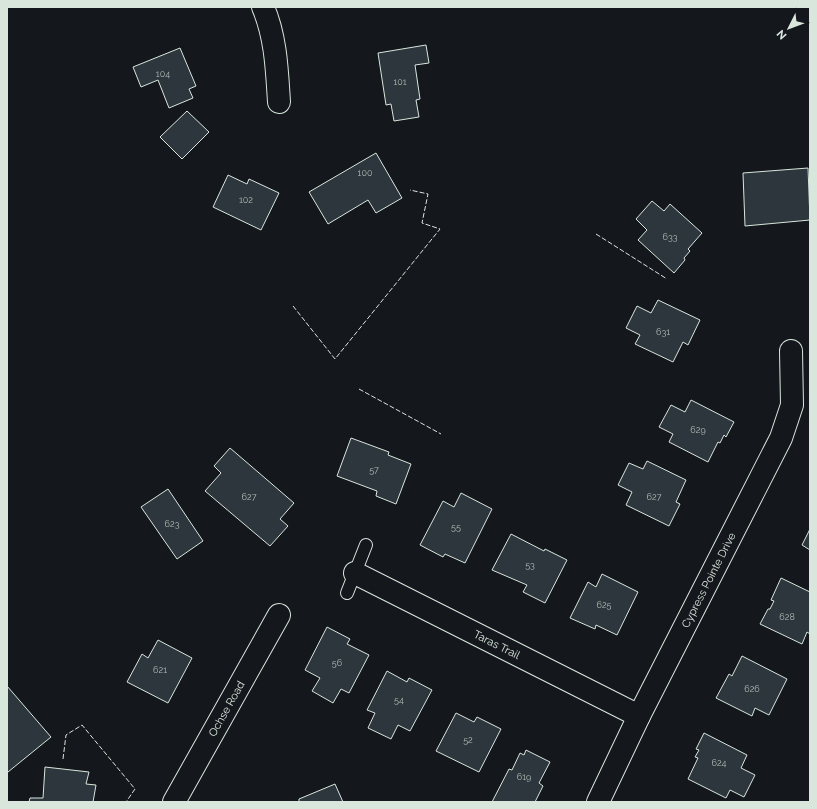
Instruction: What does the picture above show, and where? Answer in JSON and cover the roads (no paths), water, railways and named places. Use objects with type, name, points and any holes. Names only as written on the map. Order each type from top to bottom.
[{"type":"street","points":[[263,7],[267,16],[277,60],[279,102]]},
{"type":"street","name":"Cypress Pointe Drive","points":[[598,802],[639,716],[781,438],[792,405],[791,351]]},
{"type":"street","name":"Taras Trail","points":[[355,573],[639,716]]},
{"type":"street","name":"Ochse Road","points":[[174,802],[279,615]]},
{"type":"lane","points":[[347,594],[366,545]]}]
